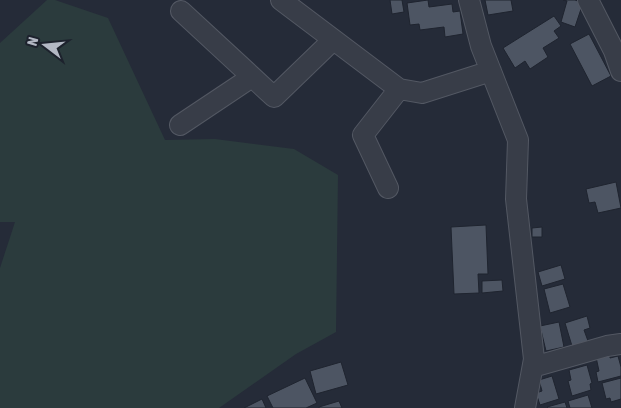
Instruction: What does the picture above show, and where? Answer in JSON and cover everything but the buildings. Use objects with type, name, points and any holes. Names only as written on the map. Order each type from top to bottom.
[{"type":"street","points":[[281,0],[399,90],[422,93],[491,71]]},
{"type":"street","points":[[469,0],[481,46],[518,140],[516,199],[534,359],[524,408]]},
{"type":"street","points":[[588,0],[614,51],[621,70]]},
{"type":"street","points":[[181,12],[274,97],[333,40]]},
{"type":"street","points":[[180,125],[252,77]]},
{"type":"street","points":[[388,188],[363,136],[399,90]]},
{"type":"street","points":[[533,367],[607,346],[621,344]]},
{"type":"shaded area","points":[[47,0],[55,0],[108,18],[165,140],[215,139],[294,149],[338,175],[336,332],[296,354],[219,408],[0,408],[0,268],[15,222],[0,222],[0,43]]}]
